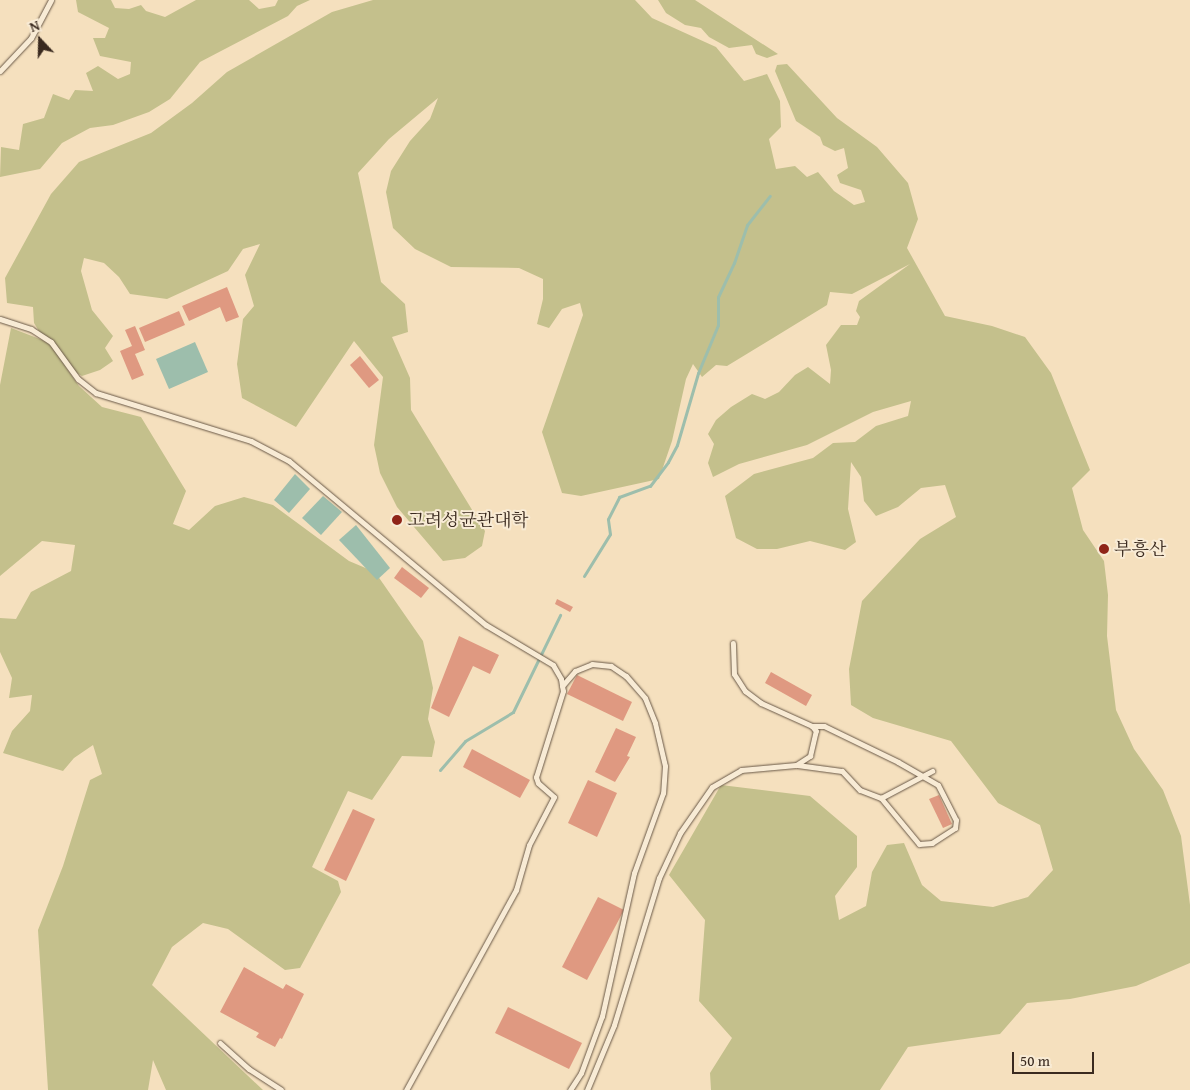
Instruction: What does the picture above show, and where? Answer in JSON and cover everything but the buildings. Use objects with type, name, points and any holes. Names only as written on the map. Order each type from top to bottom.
[{"type":"lane","points":[[0,72],[31,38],[51,0]]},
{"type":"lane","points":[[0,319],[31,329],[51,342],[78,379],[96,393],[132,407],[251,441],[289,461],[486,625],[553,665],[562,686]]},
{"type":"lane","points":[[587,1090],[614,1025],[659,878],[680,832],[712,787],[741,770],[796,765],[842,771],[860,790],[881,798],[919,844],[932,843],[956,828],[956,820],[938,785],[919,776],[898,762],[824,726],[812,726],[761,703],[745,691],[734,674],[733,643]]},
{"type":"lane","points":[[406,1090],[516,890],[529,845],[554,797],[538,783],[536,776],[562,686],[574,671],[592,664],[611,666],[626,676],[645,698],[655,723],[665,766],[663,793],[634,873],[602,1016],[581,1073],[570,1090]]},
{"type":"lane","points":[[796,765],[810,756],[816,731],[812,726]]},
{"type":"lane","points":[[881,798],[919,776],[932,771]]},
{"type":"lane","points":[[220,1043],[249,1069],[281,1090]]},
{"type":"shaded area","points":[[76,0],[111,0],[115,8],[129,9],[141,5],[146,11],[165,17],[196,0],[249,0],[259,9],[275,6],[278,0],[310,0],[297,6],[288,16],[200,62],[170,99],[149,112],[113,125],[90,128],[62,143],[40,169],[0,177],[1,147],[19,150],[23,124],[44,118],[53,94],[69,100],[75,90],[93,91],[86,73],[98,66],[118,79],[130,74],[131,62],[100,56],[93,38],[105,38],[109,28],[78,12]]},
{"type":"shaded area","points":[[373,0],[635,0],[652,18],[716,47],[744,81],[767,74],[780,101],[781,127],[769,139],[776,169],[795,166],[807,177],[818,172],[834,191],[854,205],[865,202],[861,190],[840,183],[837,175],[848,168],[844,148],[835,151],[823,145],[820,137],[796,121],[775,71],[777,65],[787,64],[837,118],[877,147],[908,183],[918,219],[907,248],[945,316],[992,326],[1025,337],[1051,373],[1090,470],[1072,488],[1083,530],[1104,561],[1108,595],[1107,636],[1116,710],[1134,749],[1163,790],[1181,836],[1190,905],[1190,963],[1136,986],[1070,999],[1027,1003],[1000,1034],[908,1047],[880,1090],[711,1090],[710,1073],[732,1038],[699,1001],[705,920],[669,875],[721,785],[810,796],[857,836],[857,867],[835,896],[839,920],[866,906],[872,872],[887,845],[904,843],[922,885],[941,901],[993,907],[1028,897],[1053,870],[1040,825],[998,803],[951,741],[873,718],[851,705],[849,669],[862,601],[920,539],[956,517],[945,485],[921,488],[898,507],[876,516],[864,501],[861,477],[851,462],[848,509],[856,542],[845,550],[810,541],[777,549],[757,549],[736,538],[725,496],[754,474],[813,458],[833,443],[855,442],[876,426],[908,416],[911,401],[873,412],[807,445],[739,464],[713,477],[708,463],[714,444],[708,434],[716,420],[731,407],[752,394],[765,399],[779,392],[795,375],[808,367],[830,384],[831,370],[826,345],[841,325],[857,325],[860,317],[856,311],[859,301],[910,264],[852,294],[830,292],[827,305],[727,366],[716,365],[702,377],[693,364],[686,379],[672,441],[659,479],[581,496],[562,493],[542,432],[583,315],[580,303],[562,309],[549,328],[537,324],[543,299],[543,279],[519,268],[451,267],[415,249],[393,228],[386,192],[391,171],[410,141],[430,119],[438,98],[389,139],[358,173],[381,282],[405,304],[408,332],[392,337],[410,378],[411,410],[485,531],[482,546],[465,558],[443,561],[397,507],[380,473],[374,445],[383,377],[354,341],[296,427],[242,398],[237,364],[243,319],[254,306],[245,275],[260,244],[243,249],[228,271],[167,299],[130,294],[119,277],[104,263],[84,258],[81,271],[92,310],[113,336],[105,348],[113,361],[100,370],[82,376],[65,366],[79,386],[102,407],[141,417],[186,491],[173,524],[189,530],[215,506],[244,497],[273,505],[349,561],[375,572],[423,641],[433,688],[428,719],[435,742],[432,757],[402,756],[372,800],[348,791],[312,867],[338,881],[341,892],[300,968],[285,970],[228,929],[203,923],[172,947],[152,985],[263,1090],[166,1090],[153,1060],[148,1090],[48,1090],[38,930],[63,866],[90,780],[102,774],[93,745],[74,758],[63,771],[3,753],[12,731],[30,711],[32,695],[9,698],[12,678],[0,652],[0,618],[16,619],[31,592],[71,571],[75,545],[42,541],[0,576],[0,385],[11,328],[45,341],[34,323],[33,307],[7,303],[5,278],[51,194],[79,162],[151,133],[192,103],[227,72],[332,12]]},
{"type":"shaded area","points":[[658,0],[695,0],[778,54],[767,58],[756,54],[752,45],[729,48],[709,37],[701,28],[685,25],[666,13]]},
{"type":"shaded area","points":[[195,342],[208,372],[169,389],[156,359]]},
{"type":"shaded area","points":[[295,474],[310,489],[289,513],[274,500]]},
{"type":"shaded area","points":[[323,496],[342,512],[321,535],[302,518]]},
{"type":"shaded area","points":[[356,525],[390,568],[377,580],[339,540]]},
{"type":"waterway","points":[[584,576],[610,534],[608,519],[619,497],[650,486],[668,462],[677,445],[698,373],[718,325],[718,297],[734,263],[747,225],[770,196]]},
{"type":"waterway","points":[[440,770],[465,741],[513,712],[560,615]]},
{"type":"place","name":"고려성균관대학","points":[[397,520]]},
{"type":"place","name":"부흥산","points":[[1104,549]]}]
